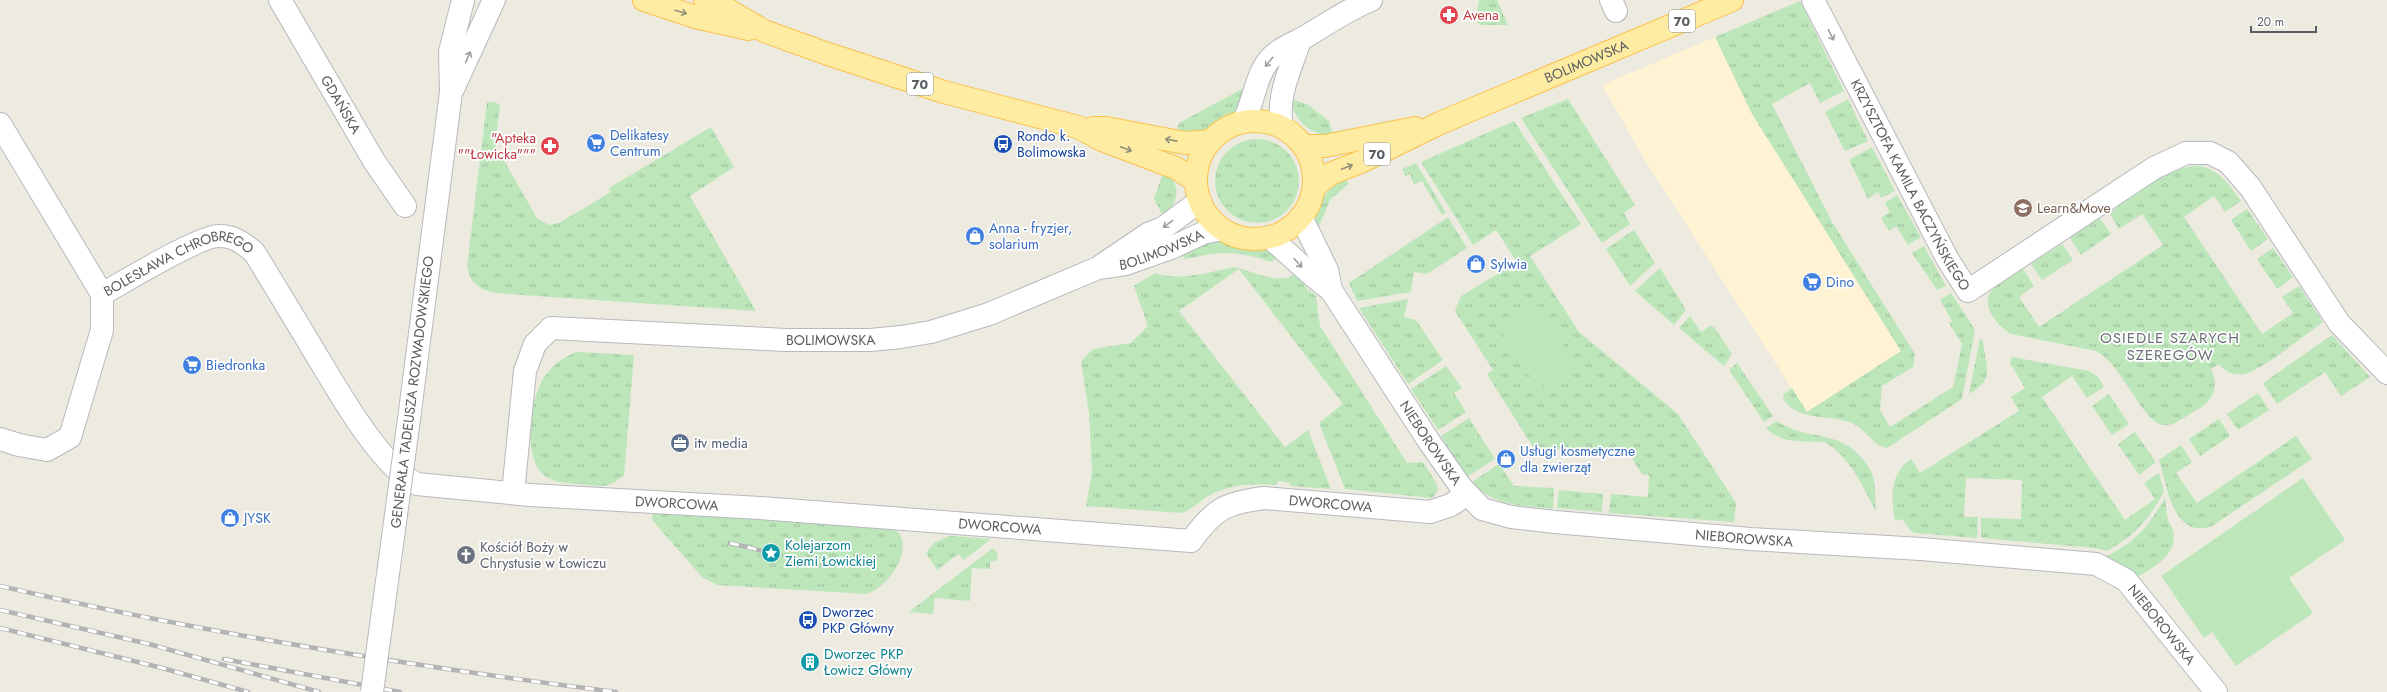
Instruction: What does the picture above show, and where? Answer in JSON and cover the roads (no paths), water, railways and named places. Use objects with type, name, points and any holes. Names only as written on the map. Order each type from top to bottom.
[{"type":"main road","name":"70","points":[[644,0],[731,26],[764,31],[944,92],[1078,127],[1106,128],[1184,143],[1210,141]]},
{"type":"main road","name":"70","points":[[705,0],[730,11],[764,31]]},
{"type":"main road","name":"BOLIMOWSKA","points":[[1314,186],[1332,173],[1363,161],[1440,123],[1732,0]]},
{"type":"main road","name":"70","points":[[1256,121],[1282,127],[1304,146],[1310,159],[1314,186],[1307,208],[1301,217],[1287,230],[1269,237],[1253,239],[1237,236],[1222,229],[1205,212],[1198,191],[1197,167],[1210,141],[1225,129],[1243,122],[1256,121]]},
{"type":"main road","name":"BOLIMOWSKA","points":[[1304,146],[1325,146],[1440,123]]},
{"type":"main road","name":"70","points":[[1078,127],[1102,140],[1176,168],[1198,191]]},
{"type":"street","name":"GDAŃSKA","points":[[280,0],[374,161],[404,206]]},
{"type":"street","name":"GENERAŁA TADEUSZA ROZWADOWSKIEGO","points":[[372,692],[451,92],[450,52],[463,0]]},
{"type":"street","name":"GENERAŁA TADEUSZA ROZWADOWSKIEGO","points":[[451,92],[494,0]]},
{"type":"street","points":[[1243,122],[1250,109],[1260,74],[1269,60],[1285,47],[1300,40],[1346,11],[1371,0]]},
{"type":"street","name":"KRZYSZTOFA KAMILA BACZYŃSKIEGO","points":[[1813,0],[1948,260],[1968,291],[2154,168],[2186,153],[2210,153],[2228,162],[2250,187],[2339,323],[2387,373]]},
{"type":"street","points":[[1282,127],[1279,113],[1283,84],[1300,40]]},
{"type":"street","name":"BOLESŁAWA CHROBREGO","points":[[0,124],[102,294],[194,244],[217,235],[238,239],[254,252],[355,418],[388,461],[404,478]]},
{"type":"street","name":"BOLIMOWSKA","points":[[1098,268],[1120,251],[1163,228],[1198,191]]},
{"type":"street","name":"NIEBOROWSKA","points":[[1301,217],[1327,270],[1331,290],[1428,440],[1466,494],[1482,509],[1511,517],[1750,539],[1921,549],[2096,564],[2126,580],[2216,692]]},
{"type":"street","name":"BOLIMOWSKA","points":[[513,493],[525,371],[535,344],[552,328],[786,340],[870,340],[901,338],[931,332],[989,314],[1098,268],[1126,264],[1171,248],[1203,233],[1222,229]]},
{"type":"street","name":"NIEBOROWSKA","points":[[1269,237],[1291,255],[1310,276],[1331,290]]},
{"type":"street","points":[[0,439],[19,445],[47,450],[70,437],[102,330],[102,294]]},
{"type":"street","name":"DWORCOWA","points":[[404,478],[430,487],[760,508],[1191,541],[1207,519],[1220,509],[1238,501],[1264,498],[1430,512],[1451,505],[1466,494]]},
{"type":"railway","points":[[730,543],[771,553]]},
{"type":"railway","points":[[0,586],[153,619],[306,647],[461,671],[616,692]]},
{"type":"railway","points":[[0,610],[149,644],[319,692]]},
{"type":"railway","points":[[0,628],[162,668],[248,692]]},
{"type":"railway","points":[[224,659],[400,692]]},
{"type":"place","name":"Avena","points":[[1449,15]]},
{"type":"place","name":"Delikatesy Centrum","points":[[596,143]]},
{"type":"place","name":"Rondo k. Bolimowska","points":[[1003,144]]},
{"type":"place","name":"\"Apteka \"\"Łowicka\"\"\"","points":[[550,146]]},
{"type":"place","name":"Learn&Move","points":[[2023,208]]},
{"type":"place","name":"Anna - fryzjer, solarium","points":[[975,236]]},
{"type":"place","name":"Sylwia","points":[[1476,264]]},
{"type":"place","name":"Dino","points":[[1812,282]]},
{"type":"place","name":"Biedronka","points":[[192,365]]},
{"type":"place","name":"itv media","points":[[680,443]]},
{"type":"place","name":"Usługi kosmetyczne dla zwierząt","points":[[1506,459]]},
{"type":"place","name":"JYSK","points":[[230,518]]},
{"type":"place","name":"Kolejarzom Ziemi Łowickiej","points":[[771,553]]},
{"type":"place","name":"Kościół Boży w Chrystusie w Łowiczu","points":[[466,555]]},
{"type":"place","name":"Dworzec PKP Główny","points":[[808,620]]},
{"type":"place","name":"Dworzec PKP Łowicz Główny","points":[[810,662]]},
{"type":"district","name":"OSIEDLE SZARYCH SZEREGÓW","points":[[2170,346]]}]
